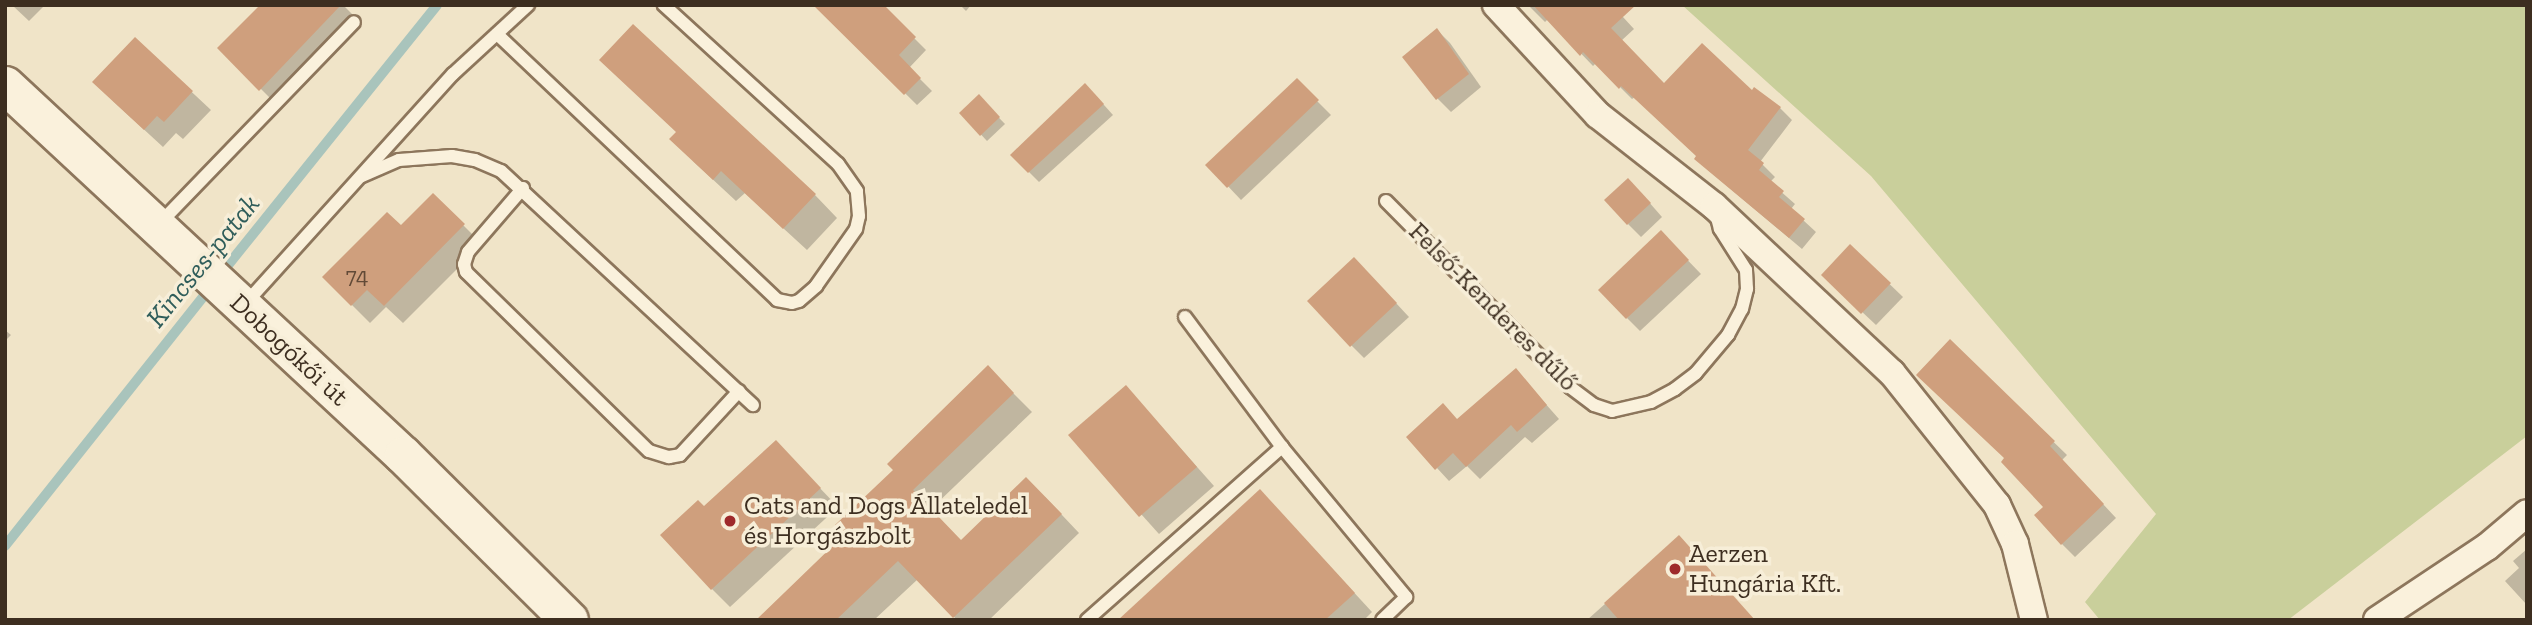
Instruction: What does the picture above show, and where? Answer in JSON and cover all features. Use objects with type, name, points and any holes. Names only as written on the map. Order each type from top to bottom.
[{"type":"main road","name":"Dobogókői út","points":[[5,85],[403,455],[569,620]]},
{"type":"street","points":[[1496,5],[1598,115],[1714,206],[1892,373],[1997,505],[2015,544],[2034,620]]},
{"type":"street","points":[[2377,620],[2487,547],[2527,513]]},
{"type":"lane","points":[[223,289],[362,176],[453,74],[528,5]]},
{"type":"lane","points":[[497,34],[777,300],[792,303],[799,301],[816,286],[856,229],[859,216],[857,191],[838,164],[664,5]]},
{"type":"lane","points":[[156,227],[354,22]]},
{"type":"lane","points":[[362,176],[399,160],[453,156],[488,164],[523,188],[753,405]]},
{"type":"lane","points":[[523,188],[468,252],[464,264],[466,272],[649,451],[669,457],[680,454],[740,391]]},
{"type":"lane","name":"Felső-Kenderes dűlő","points":[[1386,201],[1570,387],[1594,405],[1612,411],[1651,402],[1696,373],[1728,335],[1742,309],[1747,289],[1745,270],[1738,253],[1720,229],[1714,206]]},
{"type":"lane","points":[[1185,317],[1282,447],[1406,597],[1382,620]]},
{"type":"lane","points":[[1087,620],[1282,447]]},
{"type":"green space","points":[[1682,5],[2527,5],[2527,436],[2288,620],[2100,620],[2085,602],[2156,514],[1871,176]]},
{"type":"building","points":[[260,5],[341,5],[259,91],[217,48]]},
{"type":"building","points":[[813,5],[884,5],[916,37],[899,55],[921,78],[904,95]]},
{"type":"building","points":[[1533,5],[1636,5],[1611,28],[1664,83],[1702,43],[1752,90],[1754,87],[1781,107],[1748,150],[1764,163],[1759,170],[1784,191],[1779,197],[1805,219],[1789,238],[1694,159],[1696,156],[1621,86],[1619,89],[1583,52],[1580,56]]},
{"type":"building","points":[[633,24],[816,194],[783,229],[721,171],[713,180],[669,139],[676,132],[599,60]]},
{"type":"building","points":[[1437,28],[1469,74],[1436,100],[1402,57]]},
{"type":"building","points":[[135,37],[193,91],[164,122],[157,116],[144,130],[92,82]]},
{"type":"building","points":[[1297,78],[1319,100],[1227,188],[1205,165]]},
{"type":"building","points":[[1085,83],[1104,104],[1028,173],[1010,155]]},
{"type":"building","points":[[979,94],[1000,117],[980,136],[959,113]]},
{"type":"building","points":[[1628,178],[1651,203],[1627,225],[1604,200]]},
{"type":"building","points":[[433,193],[465,224],[384,306],[367,290],[351,306],[322,277],[387,212],[401,225]]},
{"type":"building","points":[[1661,230],[1689,260],[1626,319],[1598,290]]},
{"type":"building","points":[[1850,244],[1891,283],[1861,314],[1821,275]]},
{"type":"building","points":[[1354,257],[1397,303],[1350,347],[1307,301]]},
{"type":"building","points":[[1950,339],[2055,441],[2050,446],[2104,504],[2061,545],[2034,515],[2043,507],[2001,462],[2004,458],[1916,375]]},
{"type":"building","points":[[988,365],[1014,393],[913,490],[961,540],[1026,477],[1062,514],[953,618],[898,561],[836,620],[756,620],[844,535],[835,525],[893,470],[887,464]]},
{"type":"building","points":[[1516,368],[1547,405],[1517,432],[1511,425],[1466,467],[1453,453],[1435,470],[1406,437],[1443,403],[1457,419]]},
{"type":"building","points":[[1126,385],[1197,467],[1139,517],[1068,435]]},
{"type":"building","name":"Cats and Dogs Állateledel és Horgászbolt","points":[[776,440],[821,488],[711,590],[660,535],[698,500],[704,506]]},
{"type":"building","points":[[1260,489],[1355,593],[1325,620],[1118,620]]},
{"type":"building","name":"Aerzen Hungária Kft.","points":[[1679,535],[1755,620],[1619,620],[1604,603]]},
{"type":"waterway","name":"Kincses-patak","points":[[220,275],[437,5]]},
{"type":"waterway","name":"Kincses-patak","points":[[5,546],[211,287]]},
{"type":"place","name":"Cats and Dogs Állateledel és Horgászbolt","points":[[730,521]]},
{"type":"place","name":"Aerzen Hungária Kft.","points":[[1675,569]]}]
